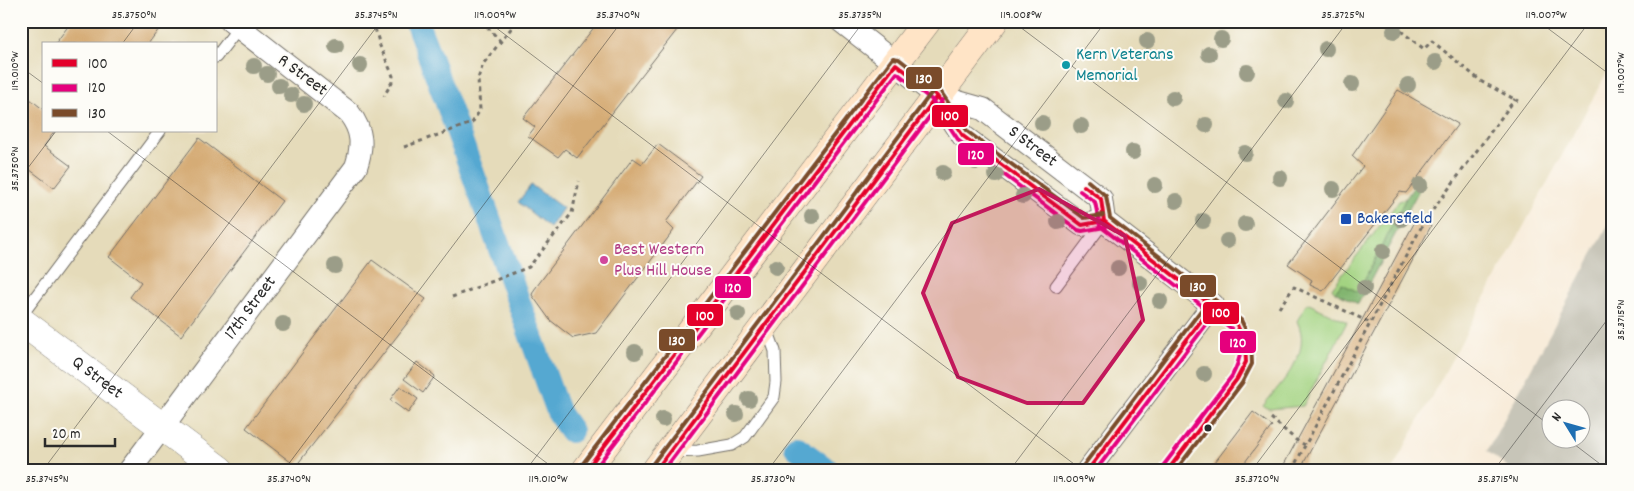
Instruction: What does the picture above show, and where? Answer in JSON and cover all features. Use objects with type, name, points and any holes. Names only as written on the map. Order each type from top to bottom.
[{"type":"main road","points":[[586,470],[927,21]]},
{"type":"main road","points":[[662,461],[994,21]]},
{"type":"street","name":"S Street","points":[[841,21],[937,96],[963,136],[1082,225],[1104,221],[1101,199],[983,109],[937,96]]},
{"type":"street","name":"R Street","points":[[235,24],[341,105],[357,123],[361,139]]},
{"type":"street","name":"17th Street","points":[[130,470],[356,167],[360,156],[361,139]]},
{"type":"street","points":[[1088,470],[1213,305],[1104,221]]},
{"type":"street","name":"Q Street","points":[[21,322],[220,470]]},
{"type":"lane","points":[[218,54],[235,24]]},
{"type":"lane","points":[[21,316],[159,132]]},
{"type":"lane","points":[[1056,286],[1104,221]]},
{"type":"lane","points":[[1168,470],[1237,379],[1246,362],[1245,342],[1237,325],[1213,305]]},
{"type":"lane","points":[[662,461],[698,451],[732,445],[744,438],[774,397],[776,382],[775,351],[766,324]]},
{"type":"path","points":[[373,21],[380,46],[393,76],[392,82],[384,96]]},
{"type":"path","points":[[482,21],[501,42]]},
{"type":"path","points":[[404,147],[472,123],[480,110],[478,79],[482,64],[517,21]]},
{"type":"path","points":[[1292,470],[1424,222],[1517,100],[1482,82],[1432,41],[1424,49],[1388,21]]},
{"type":"path","points":[[452,297],[529,267],[572,214],[579,181]]},
{"type":"path","points":[[1279,308],[1294,287],[1371,323]]},
{"type":"path","points":[[1271,418],[1296,440],[1305,445]]},
{"type":"highlighted area","points":[[1039,189],[1125,236],[1143,320],[1083,403],[1027,403],[958,377],[923,293],[952,223]]},
{"type":"shaded area","points":[[21,21],[1613,21],[1613,61],[1392,470],[21,470]]},
{"type":"shaded area","points":[[1613,216],[1613,470],[1512,470],[1487,451]]},
{"type":"green space","points":[[1415,185],[1420,188],[1358,304],[1335,292],[1342,284],[1358,292],[1406,198]]},
{"type":"green space","points":[[1406,198],[1358,292],[1342,284],[1335,292],[1332,288],[1399,201]]},
{"type":"green space","points":[[1307,303],[1347,322],[1303,406],[1269,409],[1263,406],[1293,367],[1298,356],[1301,345],[1301,333],[1297,321]]},
{"type":"water","points":[[531,185],[563,208],[550,228],[518,202]]},
{"type":"building","points":[[72,21],[149,21],[159,29],[149,42],[56,42]]},
{"type":"building","points":[[599,21],[684,21],[577,158],[565,149],[558,157],[528,136],[535,127],[523,118]]},
{"type":"building","points":[[1398,90],[1458,124],[1406,193],[1400,192],[1323,291],[1310,285],[1312,280],[1288,264],[1363,166],[1352,156]]},
{"type":"building","points":[[21,92],[42,108],[42,132],[54,132],[44,146],[71,166],[54,188],[21,163]]},
{"type":"building","points":[[199,138],[282,201],[181,336],[130,297],[141,282],[109,257]]},
{"type":"building","name":"Best Western Plus Hill House","points":[[658,144],[701,176],[666,222],[674,230],[596,333],[573,338],[550,320],[532,295],[534,290],[633,158],[642,164]]},
{"type":"building","points":[[1417,218],[1431,226],[1300,470],[1281,470]]},
{"type":"building","points":[[372,260],[426,299],[296,466],[246,428]]},
{"type":"building","points":[[417,362],[435,376],[423,393],[404,379]]},
{"type":"building","points":[[400,386],[418,399],[408,413],[390,400]]},
{"type":"building","points":[[1253,412],[1272,426],[1239,470],[1209,470]]},
{"type":"waterway","points":[[416,21],[559,414],[571,431]]},
{"type":"waterway","points":[[796,447],[827,470]]},
{"type":"transit line","name":"130","points":[[581,466],[893,58],[899,59],[941,92],[968,132],[1084,218],[1103,215]]},
{"type":"transit line","name":"100","points":[[586,470],[896,64],[937,96],[963,136],[1082,225],[1104,221]]},
{"type":"transit line","name":"120","points":[[594,470],[897,73],[932,100],[959,141],[1078,230],[1105,227]]},
{"type":"transit line","name":"130","points":[[651,466],[932,92]]},
{"type":"transit line","name":"100","points":[[656,470],[937,96]]},
{"type":"transit line","name":"120","points":[[664,470],[942,100]]},
{"type":"transit line","name":"130","points":[[1088,181],[1106,196],[1110,218],[1241,320],[1251,340],[1252,364],[1242,383],[1176,470]]},
{"type":"transit line","name":"100","points":[[1084,186],[1101,199],[1104,221],[1237,325],[1245,342],[1246,362],[1237,379],[1168,470]]},
{"type":"transit line","name":"120","points":[[1080,191],[1095,202],[1100,226],[1232,329],[1238,342],[1240,352],[1238,363],[1232,376],[1163,466]]},
{"type":"transit line","name":"130","points":[[1083,466],[1208,301]]},
{"type":"transit line","name":"100","points":[[1088,470],[1213,305]]},
{"type":"transit line","name":"120","points":[[1096,470],[1218,309]]},
{"type":"place","name":"Kern Veterans Memorial","points":[[1066,65]]},
{"type":"place","name":"Bakersfield","points":[[1346,219]]},
{"type":"place","name":"Best Western Plus Hill House","points":[[604,260]]}]
